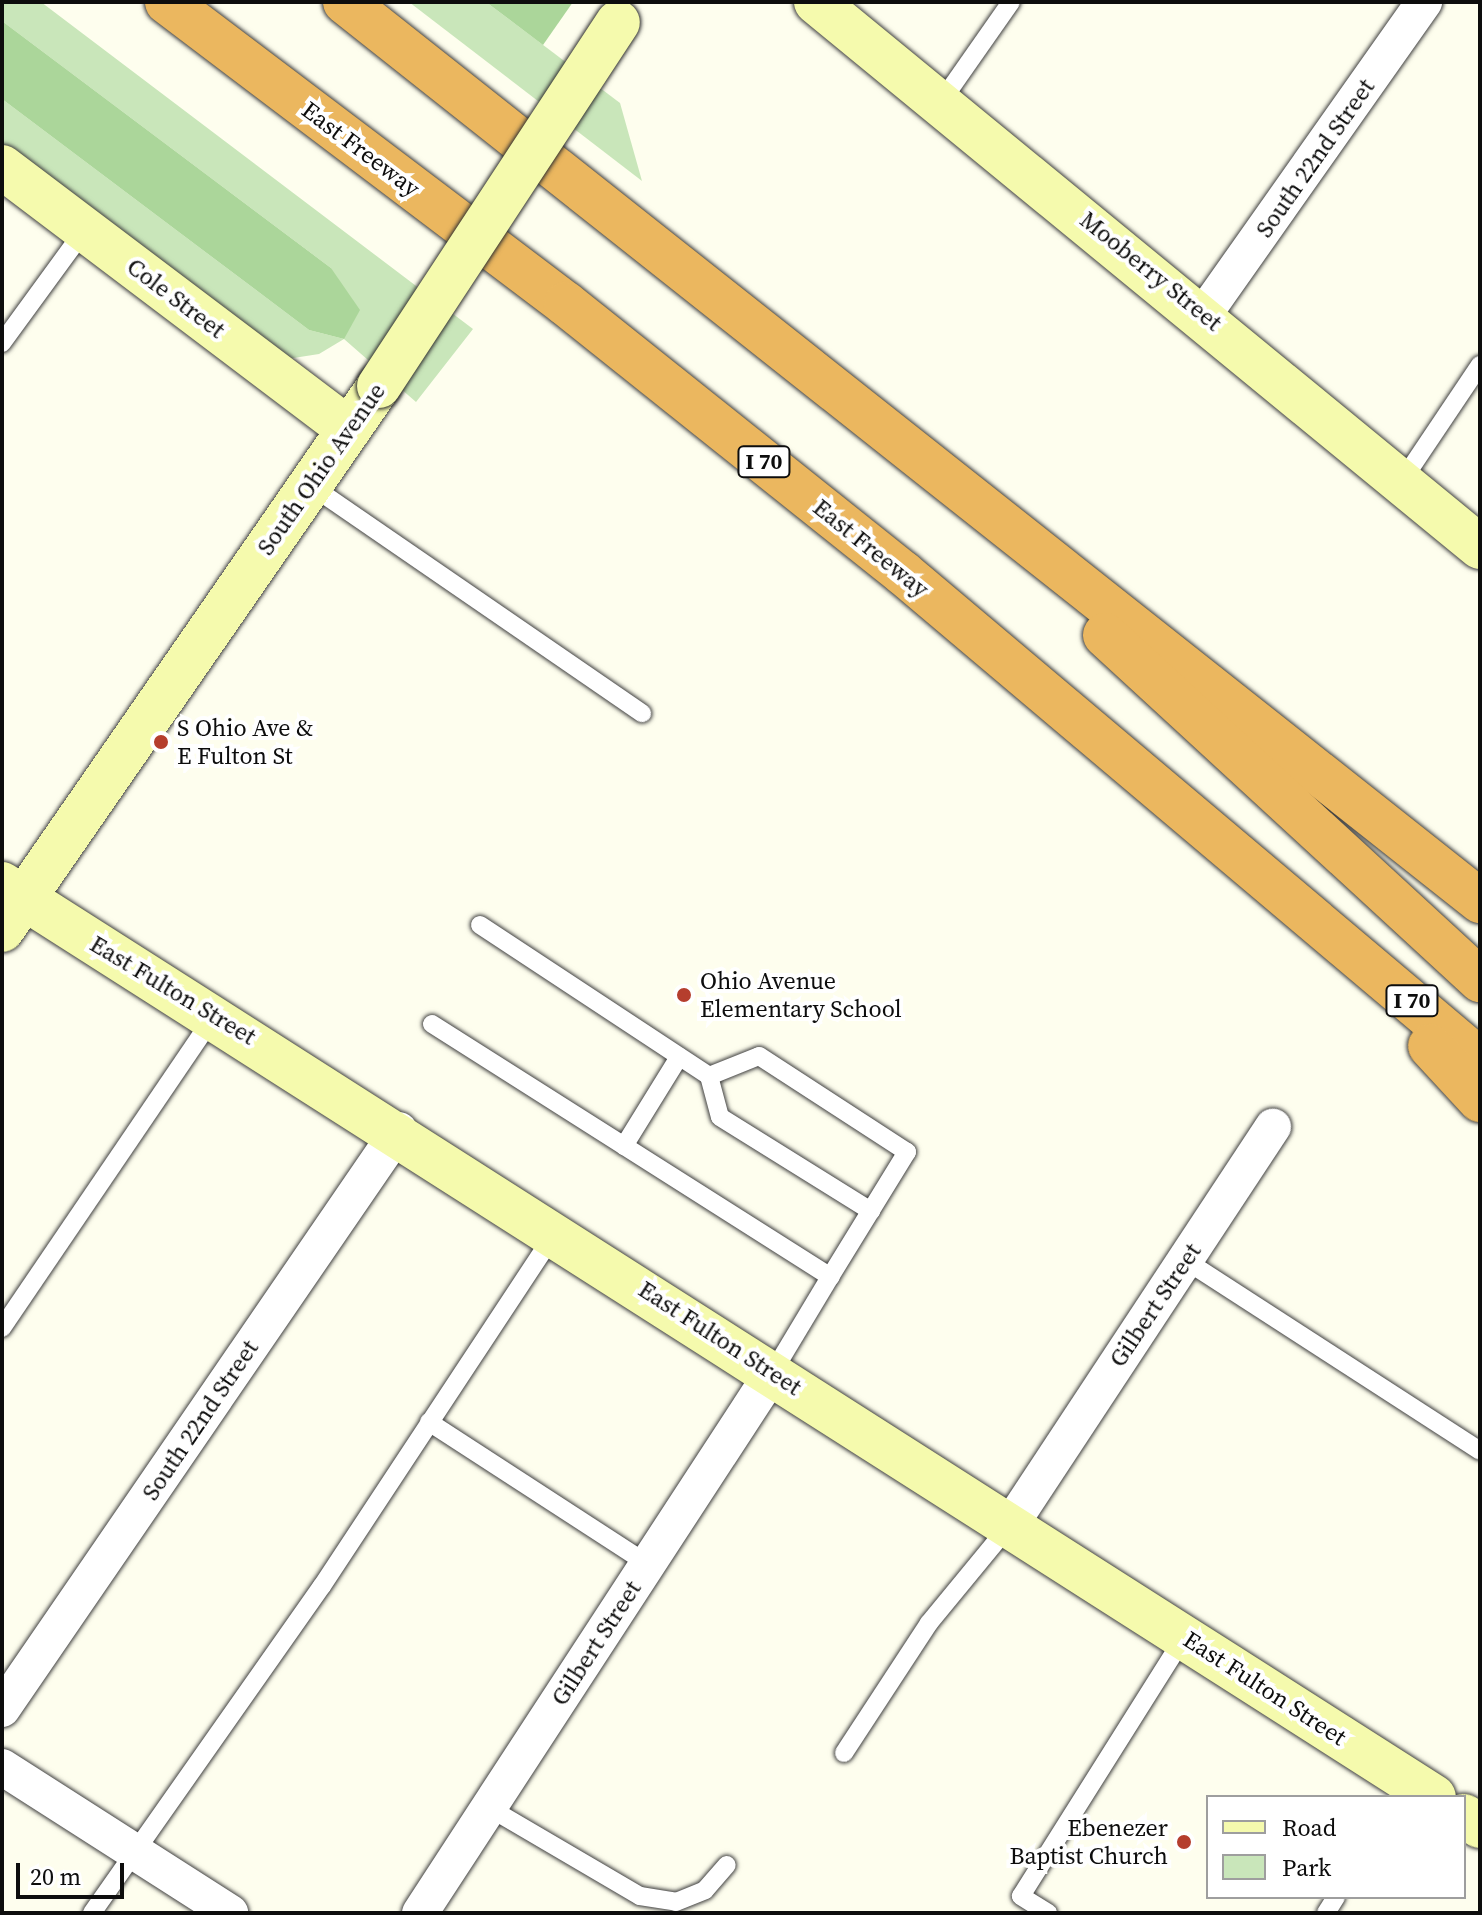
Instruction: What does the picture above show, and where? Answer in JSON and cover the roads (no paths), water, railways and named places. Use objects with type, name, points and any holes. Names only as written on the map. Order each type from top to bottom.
[{"type":"highway","name":"East Freeway","points":[[167,2],[566,304],[1344,942],[1480,1060]]},
{"type":"highway","points":[[345,2],[1480,901]]},
{"type":"highway","points":[[880,425],[1480,980]]},
{"type":"highway","points":[[1344,942],[1480,1100]]},
{"type":"street","name":"Mooberry Street","points":[[816,2],[1204,314],[1480,547]]},
{"type":"street","name":"South 22nd Street","points":[[1204,314],[1424,2]]},
{"type":"street","name":"South Ohio Avenue","points":[[9,904],[379,386],[625,12]]},
{"type":"street","name":"Cole Street","points":[[2,167],[349,429]]},
{"type":"street","name":"East Fulton Street","points":[[9,904],[215,1014],[1432,1795]]},
{"type":"street","name":"Gilbert Street","points":[[1011,1524],[1273,1126]]},
{"type":"street","name":"South 22nd Street","points":[[2,1709],[399,1130]]},
{"type":"street","name":"Gilbert Street","points":[[420,1913],[773,1372]]},
{"type":"street","points":[[2,1767],[230,1913]]},
{"type":"lane","points":[[941,102],[1011,2]]},
{"type":"lane","points":[[2,343],[85,229]]},
{"type":"lane","points":[[1402,481],[1480,365]]},
{"type":"lane","points":[[310,485],[642,713]]},
{"type":"lane","points":[[480,925],[709,1076],[720,1117],[871,1211]]},
{"type":"lane","points":[[2,1328],[215,1014]]},
{"type":"lane","points":[[432,1024],[830,1277]]},
{"type":"lane","points":[[709,1076],[759,1056],[907,1152],[773,1372]]},
{"type":"lane","points":[[624,1146],[679,1057]]},
{"type":"lane","points":[[92,1913],[556,1232]]},
{"type":"lane","points":[[1185,1260],[1480,1451]]},
{"type":"lane","points":[[429,1422],[648,1564]]},
{"type":"lane","points":[[844,1753],[929,1623],[1011,1524]]},
{"type":"lane","points":[[1048,1913],[1021,1896],[1185,1636]]},
{"type":"lane","points":[[488,1807],[640,1896],[676,1902],[705,1890],[727,1865]]},
{"type":"place","name":"S Ohio Ave & E Fulton St","points":[[161,742]]},
{"type":"place","name":"Ohio Avenue Elementary School","points":[[684,995]]},
{"type":"place","name":"Ebenezer Baptist Church","points":[[1184,1842]]}]
